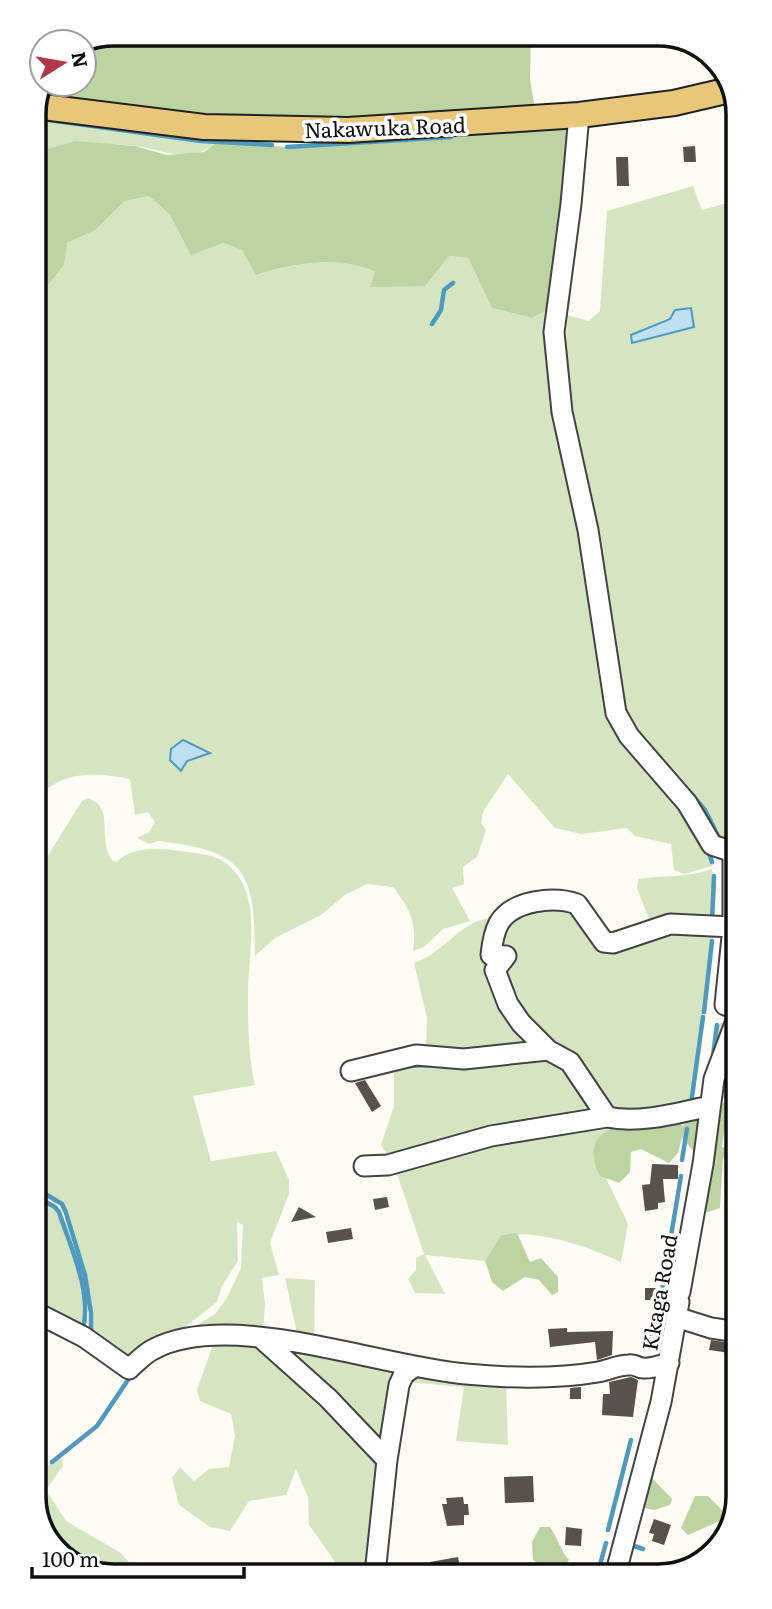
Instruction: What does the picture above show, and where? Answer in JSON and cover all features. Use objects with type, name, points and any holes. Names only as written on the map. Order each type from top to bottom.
[{"type":"main road","name":"Nakawuka Road","points":[[46,107],[204,127],[313,130],[579,116],[674,103],[723,92]]},
{"type":"street","points":[[579,116],[554,348],[562,412],[588,530],[614,704],[629,736],[687,803],[712,845],[726,850]]},
{"type":"street","points":[[607,1117],[570,1062],[548,1050],[521,1023],[508,1004],[495,970],[506,956],[491,955],[499,922],[511,911],[532,902],[569,902],[577,904],[604,942],[613,943],[670,924],[726,927]]},
{"type":"street","name":"Kkaga Road","points":[[618,1564],[646,1470],[669,1363],[676,1317],[676,1295],[680,1292],[704,1164],[714,1079],[726,1047]]},
{"type":"street","points":[[351,1071],[416,1055],[464,1059],[548,1050]]},
{"type":"street","points":[[364,1166],[388,1165],[491,1136],[607,1117],[623,1121],[710,1106]]},
{"type":"street","points":[[45,1317],[84,1337],[129,1369],[152,1350],[193,1336],[247,1335],[332,1348],[414,1367],[498,1376],[599,1372],[632,1364],[641,1369],[669,1363]]},
{"type":"street","points":[[676,1317],[726,1330]]},
{"type":"street","points":[[262,1339],[328,1398],[387,1460]]},
{"type":"street","points":[[377,1563],[387,1460],[399,1385],[404,1374],[414,1367]]},
{"type":"green space","points":[[114,45],[531,46],[530,79],[534,104],[528,110],[367,120],[183,114],[48,99],[98,98],[98,48]]},
{"type":"green space","points":[[46,120],[217,142],[207,149],[187,155],[136,146],[71,147],[46,151]]},
{"type":"green space","points":[[537,127],[569,129],[570,143],[547,310],[532,318],[492,308],[468,258],[449,256],[425,286],[370,287],[375,272],[347,264],[301,264],[256,275],[242,250],[223,243],[191,255],[170,215],[149,196],[125,201],[95,230],[67,243],[64,265],[46,287],[46,149],[75,141],[135,146],[167,155],[204,152],[217,142],[287,147],[451,137]]},
{"type":"green space","points":[[693,186],[702,210],[726,203],[726,849],[691,790],[646,745],[622,707],[572,416],[566,355],[567,315],[589,321],[600,311],[607,211]],"holes":[[[691,308],[694,327],[632,343],[643,329]]]},
{"type":"green space","points":[[149,196],[170,215],[191,254],[223,243],[242,250],[257,275],[301,264],[332,262],[375,272],[370,286],[449,256],[468,258],[492,308],[532,318],[547,310],[603,691],[703,834],[714,862],[712,866],[684,874],[674,870],[671,844],[635,836],[627,828],[582,834],[555,828],[508,774],[483,812],[481,823],[486,830],[477,857],[463,867],[464,884],[452,888],[470,921],[443,929],[424,947],[413,951],[413,924],[399,895],[393,887],[367,884],[345,895],[321,915],[275,938],[255,956],[252,904],[248,885],[240,870],[227,859],[210,851],[158,841],[150,844],[137,838],[149,832],[155,822],[148,812],[135,815],[130,779],[104,775],[78,776],[55,784],[46,791],[46,286],[67,243],[95,229],[125,201]],"holes":[[[183,740],[209,753],[187,761]]]},
{"type":"green space","points":[[88,798],[96,802],[101,809],[108,853],[113,861],[117,862],[130,853],[146,849],[202,854],[223,861],[236,873],[245,888],[251,922],[248,1028],[255,1085],[193,1096],[211,1161],[276,1151],[289,1180],[289,1194],[270,1243],[279,1275],[262,1278],[265,1304],[263,1334],[185,1332],[215,1314],[227,1298],[241,1268],[243,1225],[237,1222],[238,1261],[222,1286],[217,1302],[181,1330],[130,1362],[89,1330],[89,1299],[78,1252],[63,1207],[45,1195],[45,861],[82,801]]},
{"type":"green space","points":[[712,869],[716,887],[713,928],[652,927],[637,888],[638,879],[685,875]]},
{"type":"green space","points":[[563,904],[603,944],[657,929],[713,935],[692,1110],[610,1113],[545,1043],[500,974],[503,926],[528,907]]},
{"type":"green space","points":[[488,918],[493,921],[487,958],[538,1047],[405,1055],[426,1044],[427,1018],[414,963],[433,953],[468,926]]},
{"type":"green space","points":[[726,1022],[726,1098],[705,1102],[714,1028]]},
{"type":"green space","points":[[558,1057],[599,1112],[390,1160],[381,1145],[394,1106],[394,1068]]},
{"type":"green space","points":[[711,1102],[726,1103],[722,1147],[726,1147],[726,1163],[723,1157],[720,1208],[708,1212],[696,1210],[698,1157],[682,1137],[678,1153],[669,1163],[641,1149],[631,1152],[630,1172],[619,1183],[600,1176],[594,1157],[595,1143],[603,1134],[615,1127],[646,1122],[677,1120],[683,1126],[687,1113]]},
{"type":"green space","points":[[617,1123],[594,1153],[628,1224],[621,1262],[548,1237],[501,1235],[485,1261],[425,1255],[445,1294],[415,1293],[408,1279],[416,1270],[416,1258],[424,1254],[395,1168],[458,1150]]},
{"type":"green space","points":[[45,1199],[56,1206],[68,1228],[82,1286],[84,1332],[45,1315]]},
{"type":"green space","points":[[517,1233],[530,1262],[541,1258],[558,1277],[558,1292],[552,1295],[539,1280],[525,1277],[503,1291],[492,1282],[485,1261],[501,1235]]},
{"type":"green space","points":[[285,1278],[315,1280],[314,1342],[298,1338]]},
{"type":"green space","points":[[250,1338],[381,1456],[374,1563],[334,1563],[309,1525],[308,1497],[296,1469],[286,1495],[249,1501],[230,1531],[210,1527],[179,1505],[172,1478],[180,1467],[194,1481],[209,1469],[229,1467],[235,1436],[231,1414],[200,1401],[197,1390],[214,1342]]},
{"type":"green space","points":[[268,1343],[406,1368],[382,1445]]},
{"type":"green space","points":[[410,1373],[506,1380],[508,1445],[456,1441],[464,1387],[405,1382]]},
{"type":"green space","points":[[61,1455],[63,1466],[46,1490],[66,1521],[121,1553],[130,1563],[92,1560],[65,1544],[49,1517],[45,1495],[45,1468]]},
{"type":"green space","points":[[651,1477],[672,1499],[670,1505],[654,1510],[645,1508],[645,1482]]},
{"type":"green space","points":[[695,1496],[708,1496],[723,1511],[721,1520],[688,1535],[681,1528]]},
{"type":"green space","points":[[540,1527],[550,1527],[569,1560],[566,1564],[539,1564],[533,1560],[532,1542]]},
{"type":"water","points":[[691,308],[694,327],[632,343],[631,335],[670,319],[675,310]]},
{"type":"water","points":[[183,740],[210,753],[187,761],[181,771],[170,760],[171,749]]},
{"type":"building","points":[[695,146],[696,162],[684,162],[683,147]]},
{"type":"building","points":[[616,157],[628,157],[629,186],[617,186]]},
{"type":"building","points":[[365,1080],[381,1106],[372,1112],[355,1083]]},
{"type":"building","points":[[652,1164],[678,1165],[678,1179],[663,1179],[665,1202],[658,1203],[658,1209],[645,1211],[642,1185],[650,1184]]},
{"type":"building","points":[[387,1197],[389,1207],[375,1210],[373,1199]]},
{"type":"building","points":[[299,1207],[316,1217],[291,1222]]},
{"type":"building","points":[[351,1228],[353,1239],[328,1243],[326,1232]]},
{"type":"building","points":[[645,1288],[657,1288],[657,1300],[645,1300]]},
{"type":"building","points":[[567,1328],[567,1332],[613,1331],[612,1355],[597,1360],[595,1342],[550,1347],[548,1329]]},
{"type":"building","points":[[711,1340],[726,1342],[726,1352],[709,1350]]},
{"type":"building","points":[[631,1377],[638,1380],[633,1417],[602,1415],[603,1394],[610,1394],[609,1382]]},
{"type":"building","points":[[581,1387],[581,1399],[570,1399],[570,1388]]},
{"type":"building","points":[[533,1476],[534,1502],[505,1503],[504,1477]]},
{"type":"building","points":[[463,1497],[464,1504],[468,1504],[469,1515],[464,1515],[464,1525],[447,1526],[442,1504],[447,1504],[446,1498]]},
{"type":"building","points":[[654,1519],[671,1525],[664,1545],[652,1541],[654,1534],[649,1533]]},
{"type":"building","points":[[566,1527],[582,1529],[581,1546],[565,1545]]},
{"type":"building","points":[[458,1557],[459,1564],[430,1564]]},
{"type":"waterway","points":[[46,120],[201,141],[272,145]]},
{"type":"waterway","points":[[287,147],[451,137]]},
{"type":"waterway","points":[[432,324],[441,310],[444,290],[453,283]]},
{"type":"waterway","points":[[687,789],[705,810],[720,840]]},
{"type":"waterway","points":[[708,850],[712,862]]},
{"type":"waterway","points":[[712,922],[714,876]]},
{"type":"waterway","points":[[704,1012],[712,941]]},
{"type":"waterway","points":[[691,1104],[703,1017]]},
{"type":"waterway","points":[[713,1057],[717,1025]]},
{"type":"waterway","points":[[408,1066],[428,1065]]},
{"type":"waterway","points":[[682,1160],[687,1129]]},
{"type":"waterway","points":[[662,1290],[681,1176]]},
{"type":"waterway","points":[[45,1194],[62,1204],[66,1213],[85,1275],[91,1313],[91,1334]]},
{"type":"waterway","points":[[45,1202],[59,1212],[83,1285],[83,1329]]},
{"type":"waterway","points":[[651,1334],[655,1309]]},
{"type":"waterway","points":[[52,1462],[97,1426],[132,1374]]},
{"type":"waterway","points":[[608,1530],[631,1440]]},
{"type":"waterway","points":[[600,1564],[606,1543]]},
{"type":"waterway","points":[[628,1544],[643,1549]]}]
